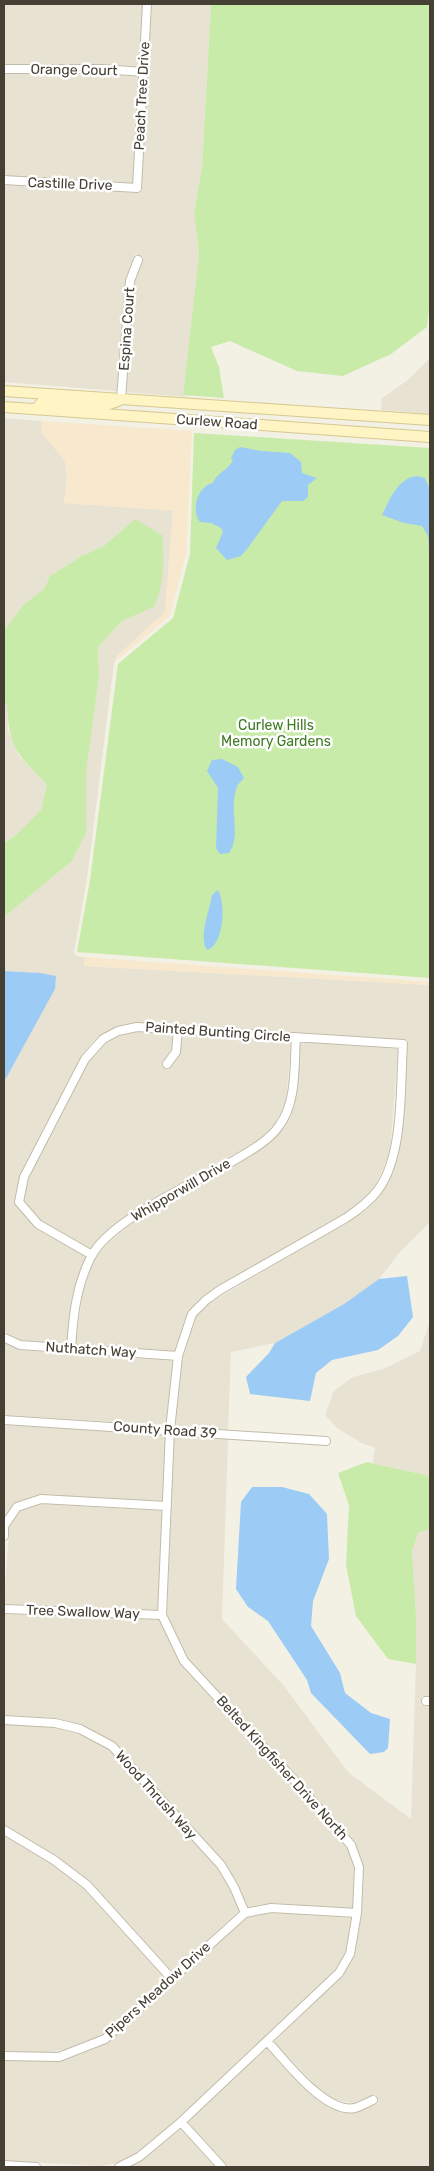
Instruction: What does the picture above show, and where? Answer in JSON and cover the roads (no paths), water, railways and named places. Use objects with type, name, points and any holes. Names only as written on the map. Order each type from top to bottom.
[{"type":"main road","name":"Curlew Road","points":[[4,391],[430,420]]},
{"type":"main road","points":[[36,410],[41,403],[106,405],[121,399]]},
{"type":"main road","name":"Curlew Road","points":[[4,407],[430,437]]},
{"type":"street","name":"Peach Tree Drive","points":[[136,188],[147,4]]},
{"type":"street","name":"Orange Court","points":[[4,69],[94,69],[144,72]]},
{"type":"street","name":"Castille Drive","points":[[4,180],[136,188]]},
{"type":"street","name":"Espina Court","points":[[121,399],[130,281],[138,260]]},
{"type":"street","name":"Painted Bunting Circle","points":[[92,1255],[38,1224],[19,1202],[24,1177],[85,1059],[96,1044],[118,1031],[137,1027],[402,1044]]},
{"type":"street","points":[[167,1064],[176,1052],[178,1029]]},
{"type":"street","name":"Whipporwill Drive","points":[[71,1349],[75,1302],[92,1255],[106,1238],[130,1219],[229,1163],[271,1135],[280,1125],[290,1103],[296,1037]]},
{"type":"street","name":"Belted Kingfisher Drive North","points":[[119,2167],[139,2157],[181,2122],[267,2042],[341,1970],[352,1947],[357,1913],[358,1867],[351,1845],[184,1661],[162,1616],[170,1430],[178,1356],[192,1314],[206,1300],[346,1218],[363,1206],[378,1190],[394,1153],[402,1044]]},
{"type":"street","name":"Nuthatch Way","points":[[5,1338],[20,1345],[178,1356]]},
{"type":"street","name":"County Road 39","points":[[4,1420],[326,1441]]},
{"type":"street","points":[[4,1536],[4,1526],[17,1507],[41,1500],[167,1506]]},
{"type":"street","name":"Tree Swallow Way","points":[[4,1609],[162,1616]]},
{"type":"street","name":"Wood Thrush Way","points":[[4,1720],[56,1723],[80,1729],[112,1746],[221,1865],[234,1886],[245,1913]]},
{"type":"street","points":[[4,1830],[54,1860],[87,1885],[172,1979]]},
{"type":"street","points":[[245,1913],[271,1908],[357,1913]]},
{"type":"street","name":"Pipers Meadow Drive","points":[[4,2056],[59,2057],[104,2039],[245,1913]]},
{"type":"street","points":[[267,2042],[321,2097],[335,2104],[354,2108],[373,2100]]},
{"type":"street","points":[[181,2122],[222,2167]]},
{"type":"street","points":[[4,2165],[36,2167]]},
{"type":"water","points":[[240,447],[290,453],[301,462],[302,473],[317,478],[308,485],[308,497],[303,501],[282,501],[241,556],[227,560],[216,548],[223,532],[221,528],[211,523],[200,522],[197,517],[196,504],[200,493],[204,488],[213,483],[216,477],[233,461],[231,458],[235,450]]},
{"type":"water","points":[[417,476],[425,478],[430,490],[430,561],[428,536],[422,526],[404,523],[382,515],[395,490],[405,481]]},
{"type":"water","points":[[222,759],[238,767],[244,778],[238,786],[235,795],[233,846],[229,853],[220,854],[216,848],[218,788],[207,771],[212,760]]},
{"type":"water","points":[[218,890],[222,904],[222,923],[217,940],[213,947],[207,950],[204,938],[205,923],[212,895]]},
{"type":"water","points":[[4,971],[56,976],[55,989],[4,1082]]},
{"type":"water","points":[[407,1276],[413,1317],[398,1336],[378,1350],[332,1360],[316,1373],[310,1401],[250,1394],[246,1377],[269,1353],[275,1343],[344,1304],[379,1279]]},
{"type":"water","points":[[252,1487],[282,1487],[309,1494],[327,1514],[329,1559],[313,1601],[311,1626],[340,1673],[345,1693],[371,1713],[390,1719],[388,1748],[384,1752],[370,1754],[311,1693],[307,1680],[268,1621],[248,1607],[236,1589],[241,1502]]},
{"type":"park label","name":"Curlew Hills Memory Gardens","points":[[276,734]]}]
